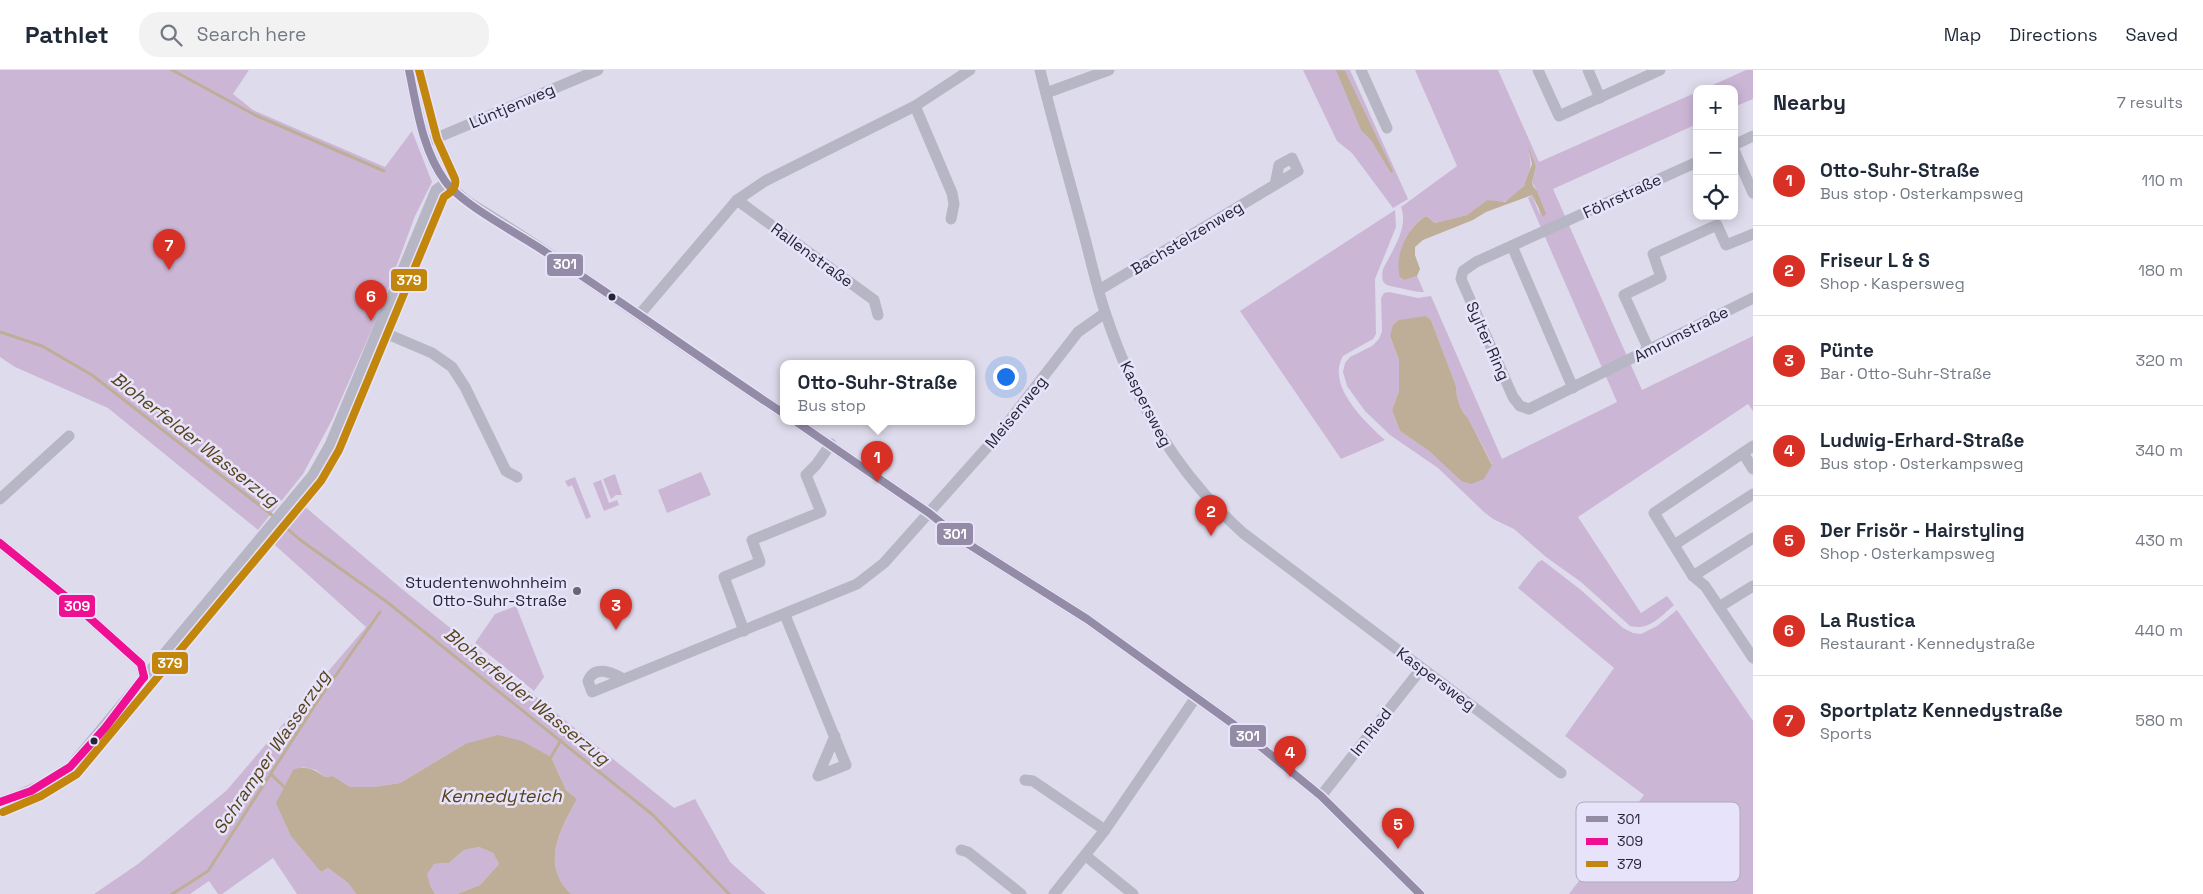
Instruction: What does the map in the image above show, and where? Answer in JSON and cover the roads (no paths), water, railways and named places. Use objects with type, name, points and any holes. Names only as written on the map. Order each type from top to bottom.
[{"type":"street","points":[[409,70],[427,142],[435,164],[446,183],[468,202],[640,314],[731,379],[780,411]]},
{"type":"street","name":"Lüntjenweg","points":[[427,142],[598,70]]},
{"type":"street","points":[[640,314],[737,200],[765,181],[915,106],[970,70]]},
{"type":"street","name":"Kaspersweg","points":[[1040,70],[1105,313],[1137,393],[1160,437],[1188,476],[1216,509],[1243,533],[1561,774]]},
{"type":"street","points":[[1046,93],[1108,70]]},
{"type":"street","points":[[1361,70],[1387,128]]},
{"type":"street","points":[[1538,70],[1559,116],[1660,70]]},
{"type":"street","points":[[1588,70],[1600,98]]},
{"type":"street","points":[[915,106],[952,193],[954,204],[951,219]]},
{"type":"street","points":[[1738,143],[1753,136]]},
{"type":"street","points":[[1738,159],[1753,193]]},
{"type":"street","name":"Föhrstraße","points":[[1547,231],[1693,164]]},
{"type":"street","points":[[0,802],[31,791],[70,767],[105,728],[144,677],[313,475],[330,445],[436,190],[446,183]]},
{"type":"street","name":"Bachstelzenweg","points":[[1100,290],[1275,185]]},
{"type":"street","name":"Rallenstraße","points":[[737,200],[874,300],[878,315]]},
{"type":"street","points":[[1650,350],[1624,295],[1662,277],[1652,254],[1717,226],[1726,245],[1753,234]]},
{"type":"street","name":"Sylter Ring","points":[[1547,231],[1468,266],[1463,271],[1461,279],[1513,397],[1520,406],[1529,409],[1609,370]]},
{"type":"street","points":[[1512,246],[1573,388]]},
{"type":"street","name":"Amrumstraße","points":[[1609,370],[1753,298]]},
{"type":"street","name":"Meisenweg","points":[[624,679],[785,615],[857,584],[866,578],[884,562],[1000,434],[1078,332],[1105,313]]},
{"type":"street","points":[[378,330],[432,353],[452,367],[468,392],[506,471],[517,477]]},
{"type":"street","points":[[801,425],[929,513],[965,542],[1087,619],[1260,744],[1321,796],[1420,894]]},
{"type":"street","points":[[0,499],[69,436]]},
{"type":"street","points":[[744,631],[724,577],[760,562],[752,540],[821,512],[806,475],[816,465],[831,444]]},
{"type":"street","points":[[1753,469],[1748,450],[1654,513],[1693,576],[1705,586],[1719,607],[1749,642],[1753,658]]},
{"type":"street","points":[[1674,545],[1753,494]]},
{"type":"street","points":[[1693,576],[1753,538]]},
{"type":"street","points":[[0,543],[116,641],[140,664],[144,677]]},
{"type":"street","points":[[1719,607],[1753,586]]},
{"type":"street","points":[[785,615],[835,736]]},
{"type":"street","name":"Im Ried","points":[[1321,796],[1421,668]]},
{"type":"street","points":[[1054,894],[1105,830],[1196,697]]},
{"type":"street","points":[[1025,780],[1032,781],[1105,830]]},
{"type":"street","points":[[961,850],[968,852],[1021,894]]},
{"type":"street","points":[[1086,856],[1133,894]]},
{"type":"water","points":[[1336,70],[1345,71],[1393,171],[1391,173],[1371,140],[1361,130]]},
{"type":"water","points":[[1528,146],[1536,167],[1532,182],[1533,186],[1537,191],[1546,214],[1543,217],[1532,195],[1486,212],[1473,220],[1423,240],[1415,247],[1415,255],[1420,269],[1417,276],[1405,280],[1400,277],[1399,260],[1401,251],[1408,235],[1419,221],[1426,216],[1435,223],[1467,215],[1487,200],[1505,202],[1524,186],[1532,164]]},
{"type":"water","points":[[1426,316],[1431,320],[1456,386],[1461,408],[1492,465],[1484,479],[1471,484],[1461,481],[1429,451],[1400,431],[1392,410],[1399,391],[1399,360],[1390,336],[1393,325],[1399,320]]},
{"type":"water","name":"Kennedyteich","points":[[498,735],[522,741],[551,757],[566,790],[577,799],[559,835],[555,859],[556,871],[562,883],[571,894],[457,894],[480,885],[499,864],[493,853],[479,847],[464,850],[449,863],[434,864],[427,874],[435,894],[356,894],[348,883],[328,868],[321,872],[291,836],[276,803],[293,770],[309,769],[325,777],[333,776],[350,787],[374,787],[400,783],[465,744]]},
{"type":"waterway","points":[[172,70],[255,115],[384,171]]},
{"type":"waterway","name":"Bloherfelder Wasserzug","points":[[0,332],[42,346],[92,375],[272,515],[299,539],[387,602],[653,815],[729,894]]},
{"type":"waterway","name":"Schramper Wasserzug","points":[[172,894],[208,871],[315,705],[380,612]]},
{"type":"waterway","points":[[551,757],[561,740]]},
{"type":"waterway","points":[[272,775],[284,787]]},
{"type":"place","name":"Sportplatz Kennedystraße","points":[[169,270]]},
{"type":"place","name":"La Rustica","points":[[371,321]]},
{"type":"place","name":"Otto-Suhr-Straße","points":[[877,482]]},
{"type":"place","name":"Friseur L & S","points":[[1211,536]]},
{"type":"place","name":"Studentenwohnheim Otto-Suhr-Straße","points":[[577,591]]},
{"type":"place","name":"Pünte","points":[[616,630]]},
{"type":"place","name":"Ludwig-Erhard-Straße","points":[[1290,777]]},
{"type":"place","name":"Der Frisör - Hairstyling","points":[[1398,849]]}]
